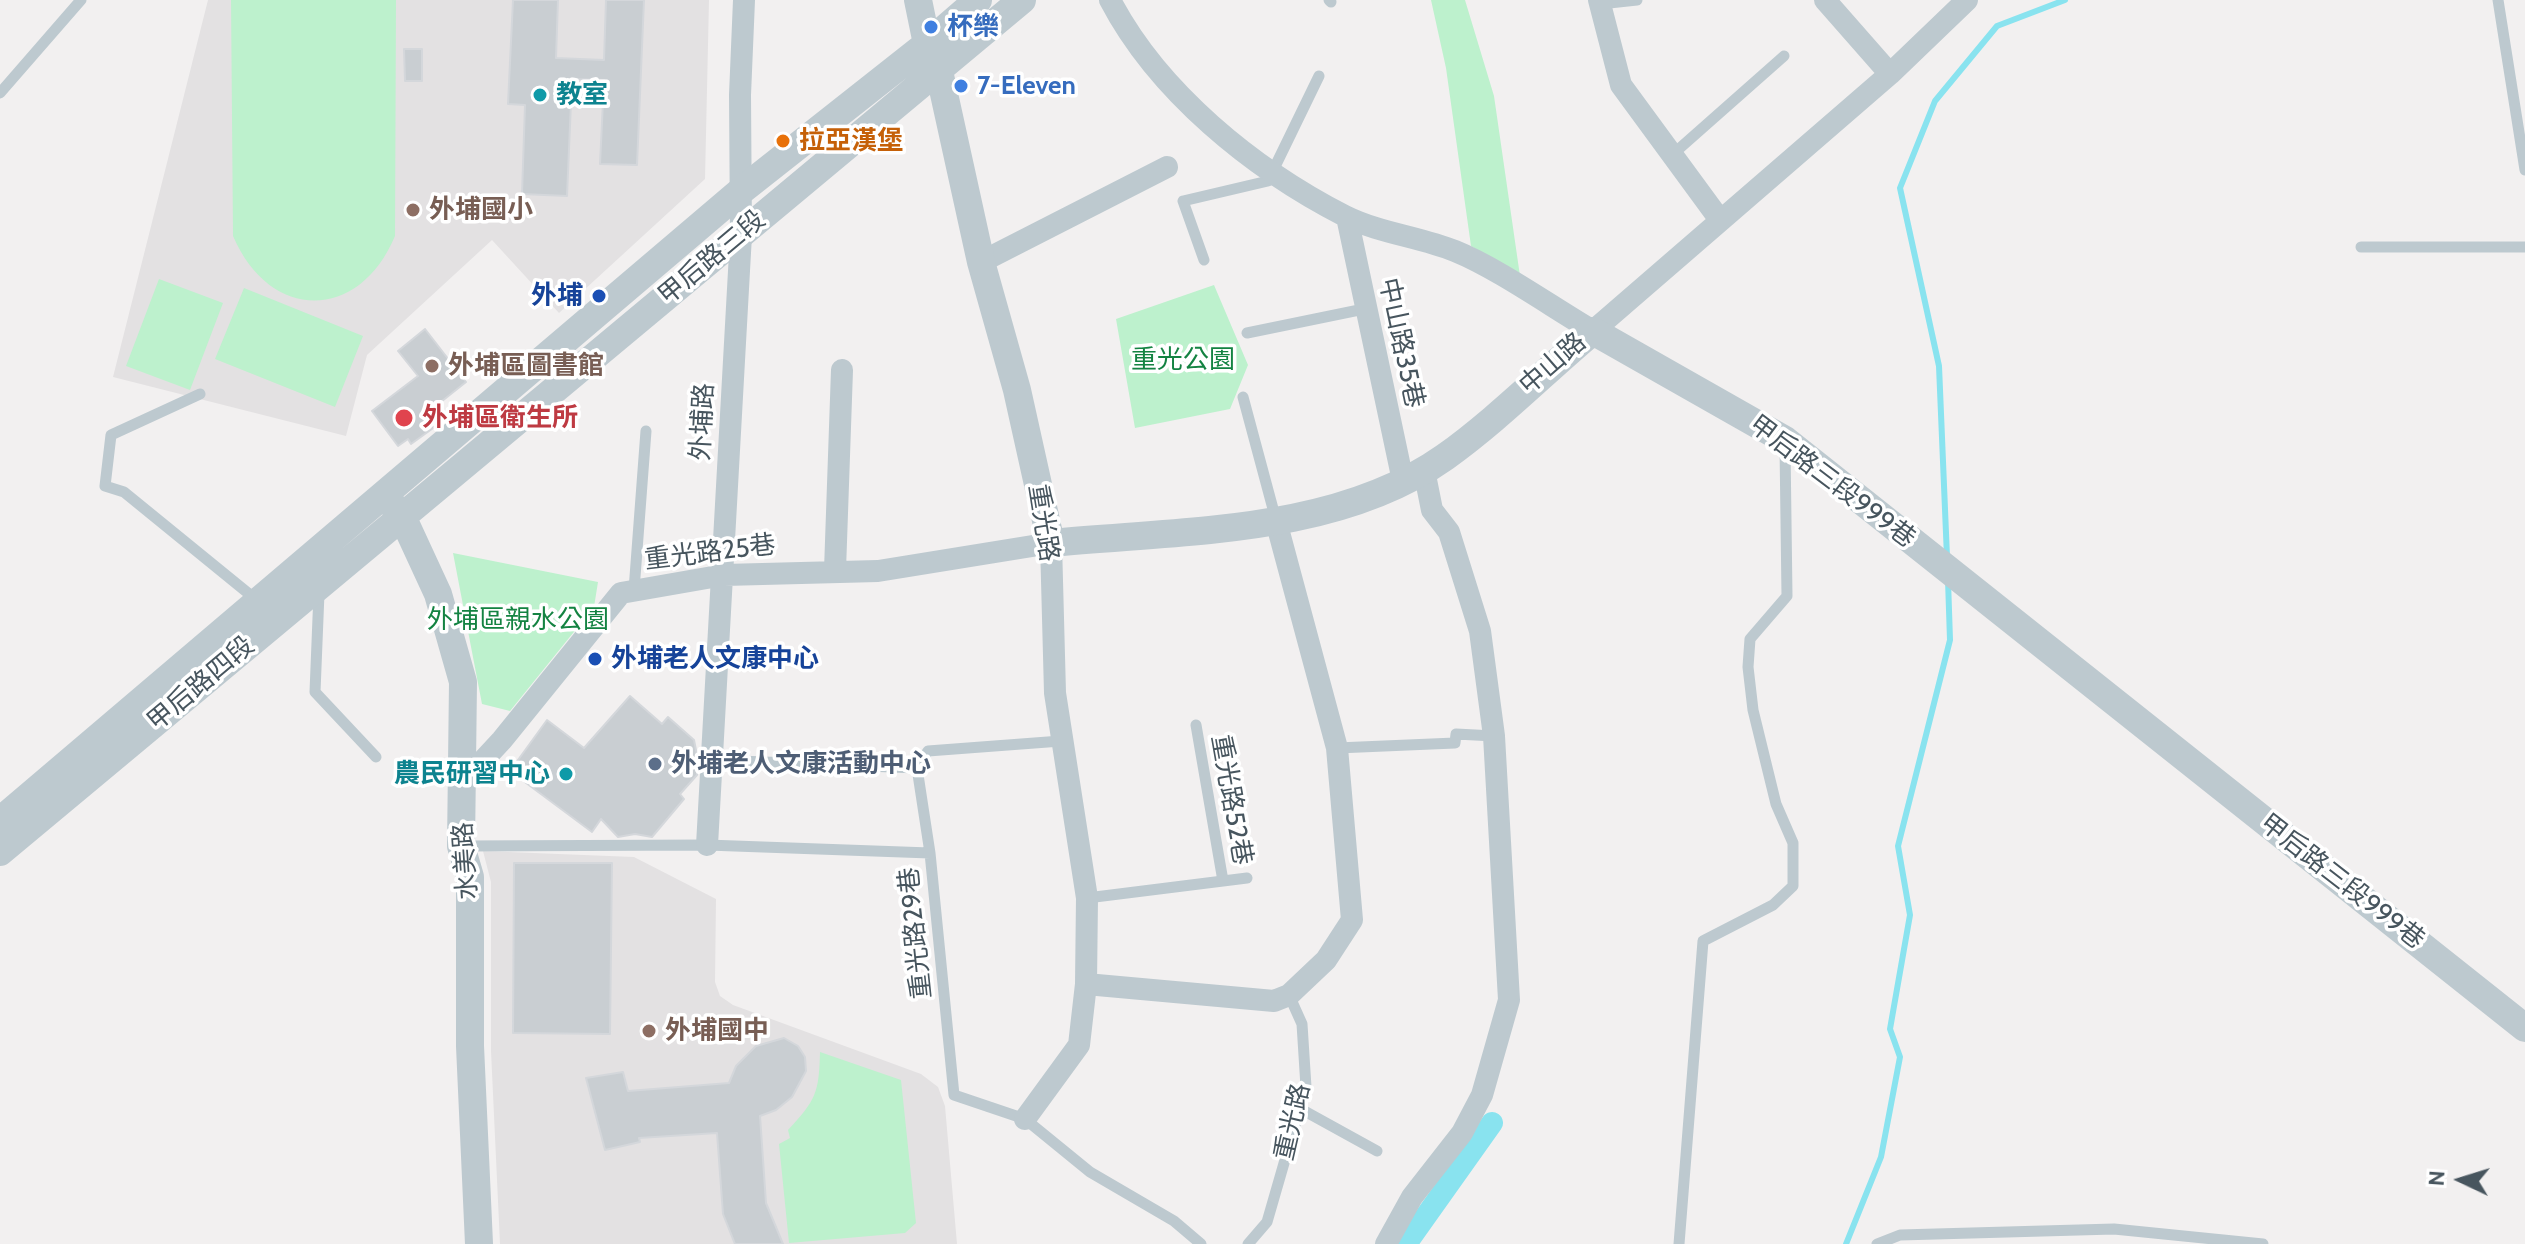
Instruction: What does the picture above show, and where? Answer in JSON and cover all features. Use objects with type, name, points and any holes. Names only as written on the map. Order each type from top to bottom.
[{"type":"street","name":"外埔路","points":[[707,845],[741,235],[740,95],[744,0]]},
{"type":"street","name":"重光路","points":[[918,0],[927,44],[939,71],[981,262],[1017,390],[1051,543],[1052,634],[1061,741],[1087,898],[1086,984],[1079,1045],[1025,1119]]},
{"type":"street","name":"甲后路三段","points":[[393,506],[742,190],[978,0]]},
{"type":"street","name":"甲后路三段","points":[[393,506],[741,235],[1022,0]]},
{"type":"street","name":"甲后路三段999巷","points":[[1110,0],[1125,30],[1196,111],[1275,172],[1347,217],[1458,252],[1785,440],[2525,1028]]},
{"type":"street","points":[[1825,0],[1890,74]]},
{"type":"street","name":"中山路","points":[[1051,543],[1276,521],[1344,508],[1445,457],[1890,74],[1967,0]]},
{"type":"street","points":[[1599,2],[1621,85],[1720,220]]},
{"type":"street","points":[[981,262],[1167,167]]},
{"type":"street","name":"中山路35巷","points":[[1347,217],[1364,309],[1414,475],[1432,510],[1449,532],[1480,631],[1494,736],[1509,1000],[1482,1095],[1462,1133],[1412,1197],[1386,1244]]},
{"type":"street","points":[[835,570],[842,370]]},
{"type":"street","name":"甲后路四段","points":[[0,852],[320,584],[393,506]]},
{"type":"street","name":"甲后路四段","points":[[0,821],[259,602],[393,506]]},
{"type":"street","name":"水美路","points":[[393,506],[438,594],[463,682],[461,846],[470,877],[470,1046],[479,1244]]},
{"type":"street","points":[[1086,984],[1274,1001],[1289,995],[1326,960],[1352,920],[1337,748],[1276,521]]},
{"type":"street","name":"重光路25巷","points":[[463,782],[502,740],[621,593],[724,575],[878,571],[1051,543]]},
{"type":"lane","points":[[0,93],[81,0]]},
{"type":"lane","points":[[1599,2],[1637,0]]},
{"type":"lane","points":[[2498,0],[2525,170]]},
{"type":"lane","points":[[1672,155],[1784,56]]},
{"type":"lane","points":[[1204,260],[1183,201],[1268,181],[1319,76]]},
{"type":"lane","points":[[2361,247],[2525,247]]},
{"type":"lane","points":[[1247,333],[1364,309]]},
{"type":"lane","points":[[200,394],[111,435],[105,486],[124,492],[259,602]]},
{"type":"lane","points":[[1243,397],[1276,521]]},
{"type":"lane","points":[[634,590],[646,431]]},
{"type":"lane","points":[[1679,1244],[1703,941],[1773,905],[1793,886],[1793,843],[1776,804],[1753,710],[1748,667],[1750,639],[1787,596],[1785,440]]},
{"type":"lane","points":[[320,584],[315,692],[376,757]]},
{"type":"lane","name":"重光路52巷","points":[[1196,725],[1223,881]]},
{"type":"lane","points":[[1337,748],[1455,743],[1456,734],[1494,736]]},
{"type":"lane","points":[[714,760],[917,768],[928,751],[1061,741]]},
{"type":"lane","name":"重光路29巷","points":[[917,768],[930,853],[954,1095],[1025,1119]]},
{"type":"lane","points":[[461,846],[707,845],[930,853]]},
{"type":"lane","name":"重光路52巷","points":[[1087,898],[1247,878]]},
{"type":"lane","name":"重光路","points":[[1248,1244],[1267,1222],[1306,1087],[1302,1024],[1289,995]]},
{"type":"lane","points":[[1299,1108],[1377,1151]]},
{"type":"lane","points":[[1025,1119],[1090,1172],[1174,1221],[1201,1244]]},
{"type":"lane","points":[[1877,1244],[1900,1235],[1985,1230],[2114,1229],[2179,1240],[2263,1244]]},
{"type":"shaded area","name":"外埔國小","points":[[208,0],[709,0],[705,179],[559,313],[492,240],[367,355],[346,436],[113,377]]},
{"type":"shaded area","name":"外埔國中","points":[[483,851],[634,857],[716,899],[715,982],[720,996],[733,1005],[921,1074],[938,1087],[945,1106],[957,1244],[500,1244],[491,1051],[491,882]]},
{"type":"green space","points":[[231,0],[396,0],[395,236],[379,264],[360,284],[338,296],[314,300],[291,296],[269,284],[249,264],[233,236]]},
{"type":"green space","points":[[1431,0],[1465,0],[1494,96],[1520,276],[1471,246],[1446,68]]},
{"type":"green space","points":[[159,279],[223,303],[190,390],[126,366]]},
{"type":"green space","name":"重光公園","points":[[1214,285],[1248,365],[1230,409],[1135,428],[1116,319]]},
{"type":"green space","points":[[244,288],[363,336],[335,407],[215,359]]},
{"type":"green space","name":"外埔區親水公園","points":[[453,553],[598,582],[594,607],[510,711],[482,704]]},
{"type":"green space","points":[[820,1052],[901,1080],[916,1223],[905,1233],[789,1243],[779,1144],[790,1138],[788,1130],[814,1095],[819,1077]]},
{"type":"building","name":"教室","points":[[513,0],[558,0],[556,58],[604,60],[606,0],[644,0],[637,165],[600,164],[604,80],[572,79],[567,196],[522,194],[525,105],[508,104]]},
{"type":"building","points":[[404,49],[422,49],[422,81],[405,81]]},
{"type":"building","points":[[425,329],[466,382],[427,413],[436,426],[411,444],[408,439],[398,446],[372,411],[418,376],[398,351]]},
{"type":"building","points":[[630,696],[662,724],[668,717],[694,740],[698,760],[697,775],[680,794],[684,799],[652,837],[635,834],[618,837],[601,819],[592,832],[510,771],[547,720],[584,748]]},
{"type":"building","points":[[514,863],[612,863],[610,1034],[513,1033]]},
{"type":"building","points":[[784,1038],[798,1046],[805,1057],[806,1071],[792,1097],[776,1110],[760,1116],[766,1203],[783,1244],[735,1244],[723,1214],[717,1133],[639,1138],[640,1142],[605,1150],[586,1078],[623,1072],[628,1091],[729,1083],[736,1066],[756,1046]]},
{"type":"waterway","points":[[1947,557],[1939,366],[1900,188],[1935,101],[1997,26],[2065,0]]},
{"type":"waterway","points":[[1846,1244],[1881,1157],[1900,1057],[1890,1029],[1910,915],[1898,846],[1950,640],[1948,580]]},
{"type":"waterway","points":[[1406,1244],[1492,1123]]},
{"type":"place","name":"杯樂","points":[[931,27]]},
{"type":"place","name":"7-Eleven","points":[[961,86]]},
{"type":"place","name":"教室","points":[[540,95]]},
{"type":"place","name":"拉亞漢堡","points":[[783,141]]},
{"type":"place","name":"外埔國小","points":[[413,210]]},
{"type":"place","name":"外埔","points":[[599,296]]},
{"type":"place","name":"外埔區圖書館","points":[[432,366]]},
{"type":"place","name":"外埔區衛生所","points":[[404,418]]},
{"type":"place","name":"外埔老人文康中心","points":[[595,659]]},
{"type":"place","name":"外埔老人文康活動中心","points":[[655,764]]},
{"type":"place","name":"農民研習中心","points":[[566,774]]},
{"type":"place","name":"外埔國中","points":[[649,1031]]}]
